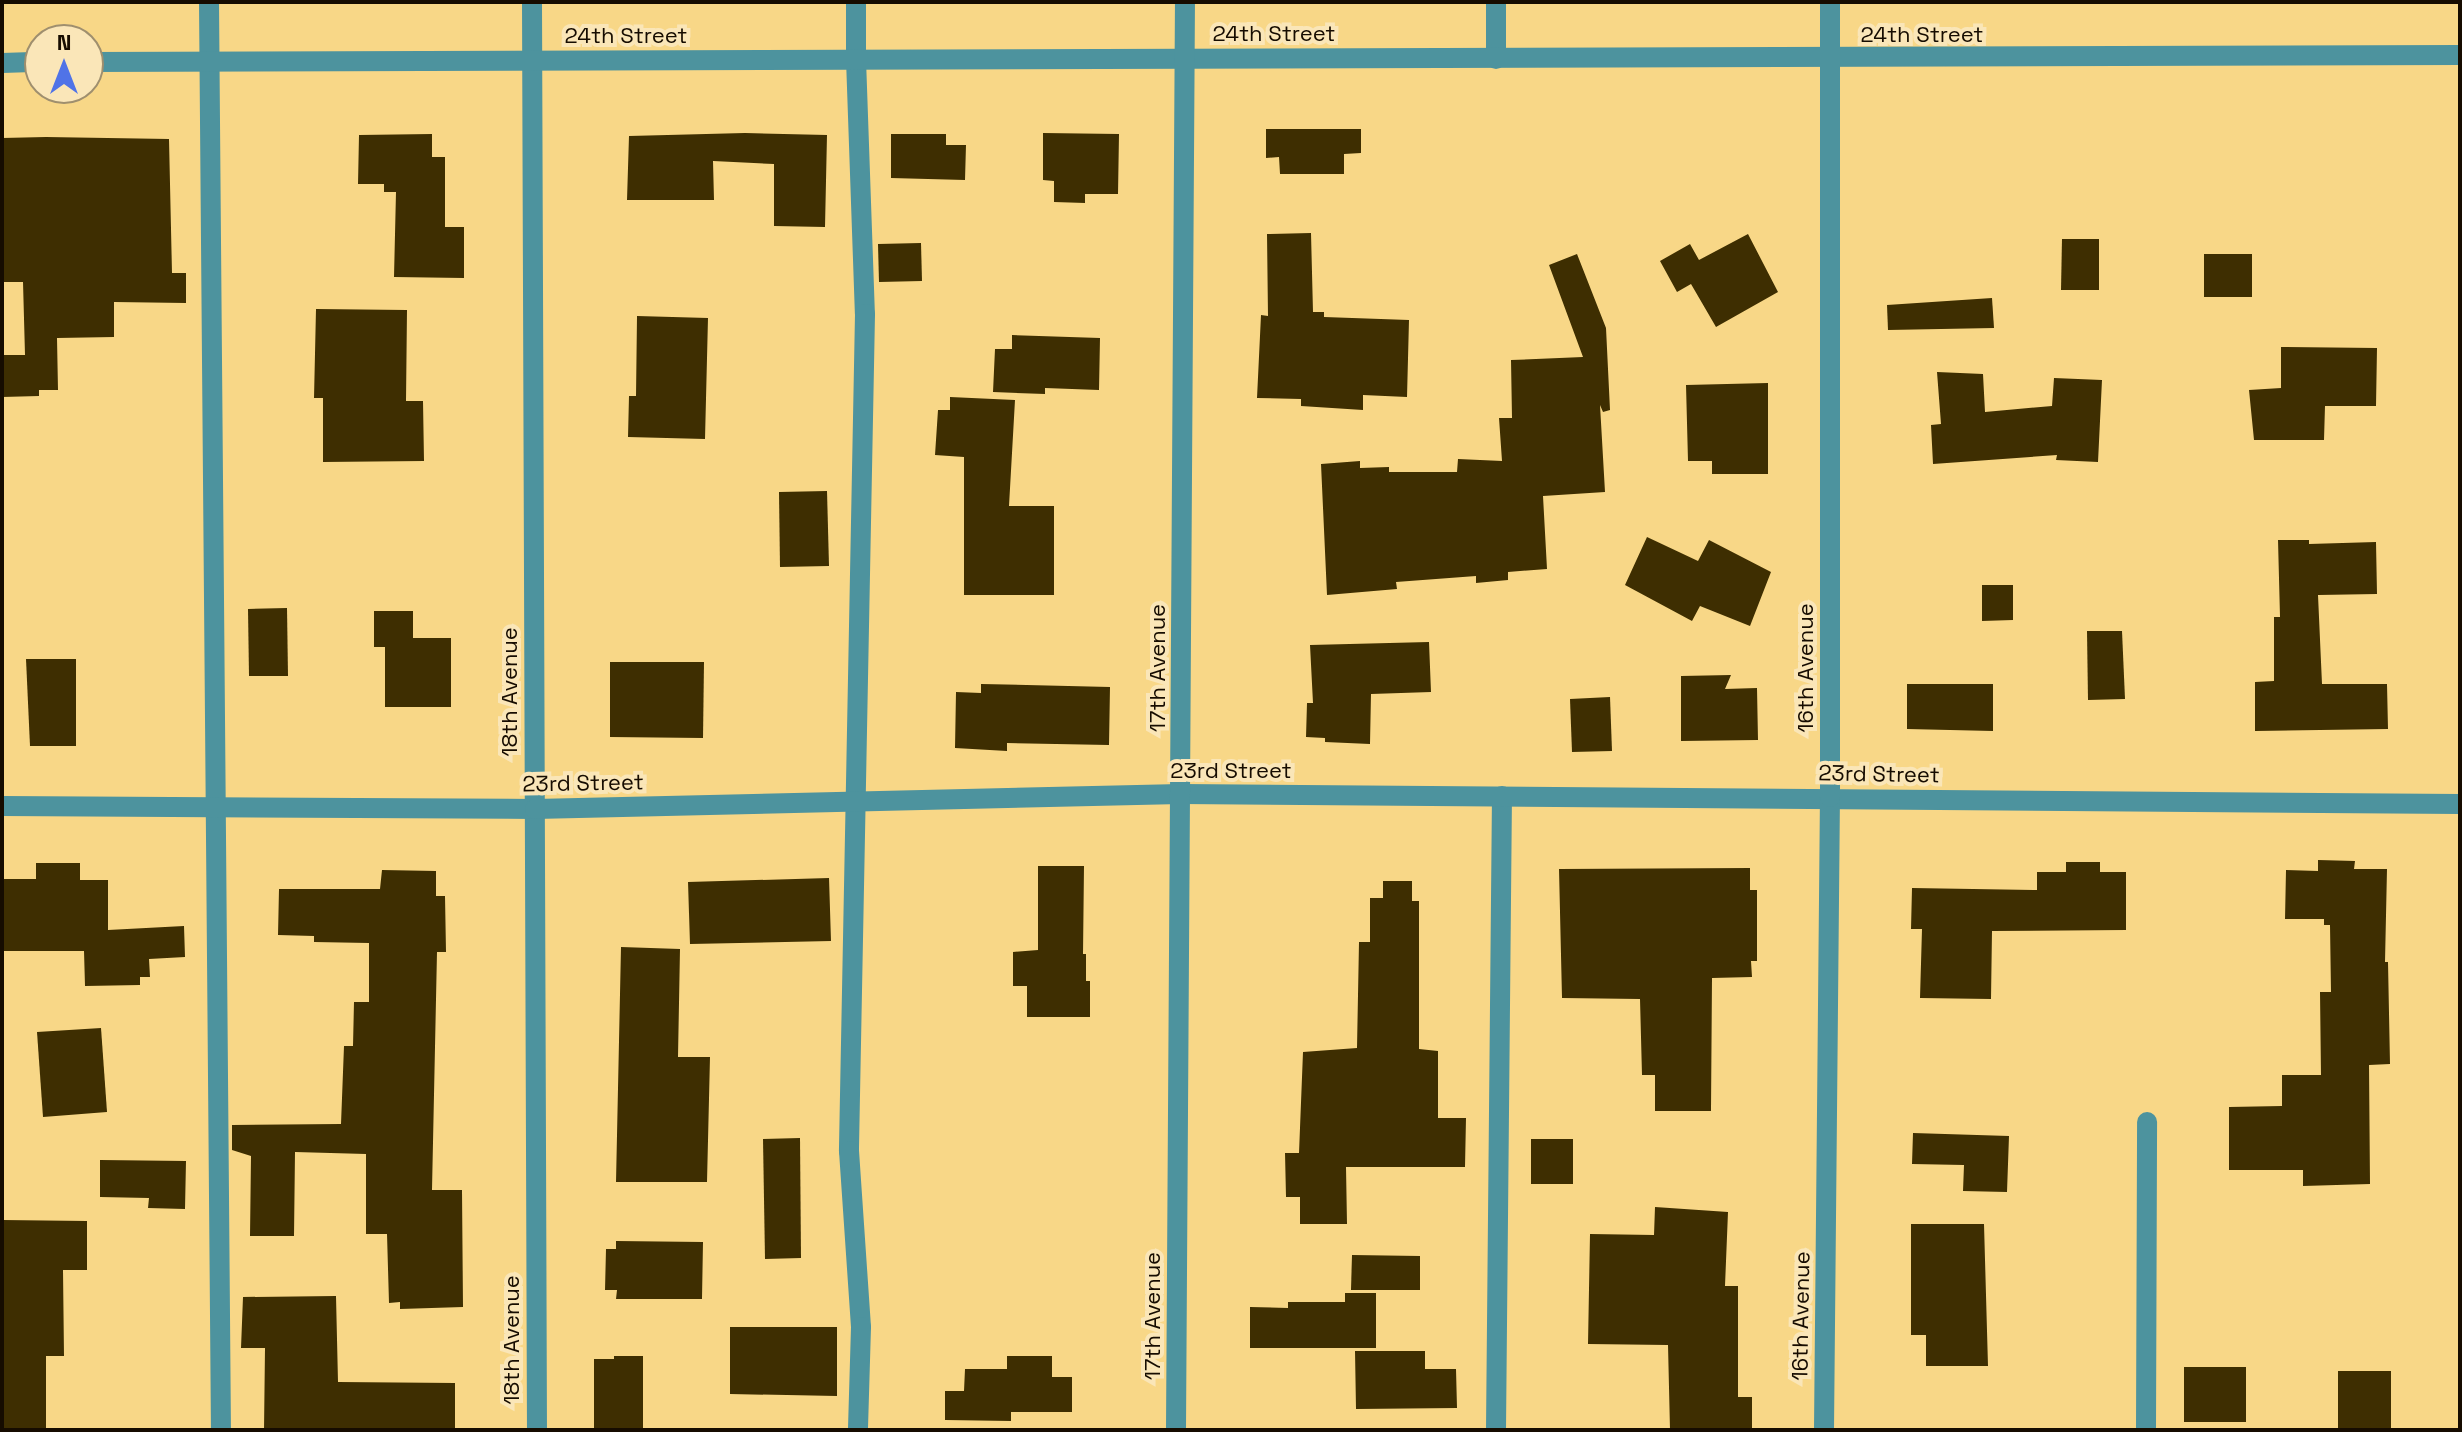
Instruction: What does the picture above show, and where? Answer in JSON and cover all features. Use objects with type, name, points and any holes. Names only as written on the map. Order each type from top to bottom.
[{"type":"street","points":[[209,2],[221,1430]]},
{"type":"street","name":"18th Avenue","points":[[532,2],[537,1430]]},
{"type":"street","points":[[856,2],[865,314],[849,1151],[861,1327],[858,1430]]},
{"type":"street","name":"17th Avenue","points":[[1176,1430],[1185,2]]},
{"type":"street","points":[[1496,2],[1496,59]]},
{"type":"street","name":"16th Avenue","points":[[1824,1430],[1830,797],[1830,2]]},
{"type":"street","name":"24th Street","points":[[104,62],[2460,55]]},
{"type":"street","points":[[2,63],[24,62]]},
{"type":"street","name":"23rd Street","points":[[2,806],[535,809],[1181,794],[2460,804]]},
{"type":"street","points":[[1496,1430],[1502,796]]},
{"type":"street","points":[[2146,1430],[2147,1122]]},
{"type":"building","points":[[1266,129],[1361,129],[1361,153],[1344,154],[1344,174],[1280,174],[1279,157],[1266,158]]},
{"type":"building","points":[[745,133],[827,135],[825,227],[774,226],[774,164],[713,161],[714,200],[627,200],[629,136]]},
{"type":"building","points":[[1043,133],[1119,134],[1118,194],[1085,194],[1085,203],[1054,202],[1054,181],[1043,180]]},
{"type":"building","points":[[432,134],[432,157],[445,157],[445,227],[464,227],[464,278],[394,277],[396,192],[384,192],[384,184],[358,184],[359,135]]},
{"type":"building","points":[[891,134],[946,134],[946,145],[966,145],[965,180],[891,178]]},
{"type":"building","points":[[2,138],[169,139],[172,273],[186,273],[186,303],[114,302],[114,337],[57,338],[58,390],[39,390],[39,396],[2,397],[2,355],[25,355],[23,282],[2,282]]},
{"type":"building","points":[[1311,233],[1313,312],[1324,312],[1324,317],[1409,320],[1407,397],[1363,395],[1363,410],[1301,406],[1301,399],[1257,398],[1261,315],[1268,316],[1267,234]]},
{"type":"building","points":[[1748,234],[1778,292],[1716,327],[1691,284],[1677,292],[1660,261],[1690,244],[1699,260]]},
{"type":"building","points":[[2062,239],[2099,239],[2099,290],[2061,290]]},
{"type":"building","points":[[921,243],[922,281],[879,282],[878,244]]},
{"type":"building","points":[[1577,254],[1606,328],[1610,410],[1603,412],[1600,405],[1605,492],[1543,496],[1547,569],[1508,572],[1508,580],[1476,583],[1476,576],[1396,582],[1397,589],[1327,595],[1321,464],[1360,461],[1360,468],[1389,467],[1389,472],[1457,472],[1458,459],[1502,461],[1499,418],[1512,418],[1511,360],[1583,357],[1549,265]]},
{"type":"building","points":[[2204,254],[2252,254],[2252,297],[2204,297]]},
{"type":"building","points":[[1992,298],[1994,328],[1888,330],[1887,305]]},
{"type":"building","points":[[316,309],[407,310],[406,401],[423,401],[424,461],[323,462],[323,398],[314,398]]},
{"type":"building","points":[[637,316],[708,318],[705,439],[628,437],[629,396],[636,396]]},
{"type":"building","points":[[1012,335],[1100,338],[1099,390],[1045,388],[1045,394],[993,392],[995,349],[1012,349]]},
{"type":"building","points":[[2281,347],[2377,348],[2376,406],[2325,406],[2324,440],[2254,440],[2249,390],[2281,388]]},
{"type":"building","points":[[1937,372],[1983,374],[1985,412],[2052,406],[2054,378],[2102,380],[2098,462],[2056,460],[2057,455],[1933,464],[1931,425],[1941,424]]},
{"type":"building","points":[[1768,383],[1768,474],[1712,474],[1712,461],[1688,461],[1686,385]]},
{"type":"building","points":[[950,397],[1015,400],[1009,506],[1054,506],[1054,595],[964,595],[964,457],[935,455],[938,410],[950,410]]},
{"type":"building","points":[[827,491],[829,566],[780,567],[779,492]]},
{"type":"building","points":[[1647,537],[1698,561],[1709,540],[1771,572],[1750,626],[1700,606],[1692,621],[1625,585]]},
{"type":"building","points":[[2278,540],[2309,540],[2309,544],[2376,542],[2377,594],[2318,595],[2322,684],[2387,684],[2388,729],[2255,731],[2255,682],[2274,681],[2274,617],[2280,617]]},
{"type":"building","points":[[1982,585],[2013,585],[2013,620],[1982,621]]},
{"type":"building","points":[[287,608],[288,676],[249,676],[248,609]]},
{"type":"building","points":[[374,611],[413,611],[413,638],[451,638],[451,707],[385,707],[385,647],[374,647]]},
{"type":"building","points":[[2087,631],[2122,631],[2125,699],[2088,700]]},
{"type":"building","points":[[1429,642],[1431,692],[1371,694],[1370,744],[1325,742],[1325,738],[1306,737],[1307,703],[1313,703],[1310,645]]},
{"type":"building","points":[[26,659],[76,659],[76,746],[30,746]]},
{"type":"building","points":[[610,662],[704,662],[703,738],[610,737]]},
{"type":"building","points":[[1731,675],[1725,689],[1757,688],[1758,740],[1681,741],[1681,676]]},
{"type":"building","points":[[981,684],[1110,687],[1109,745],[1007,743],[1007,751],[955,748],[956,692],[981,693]]},
{"type":"building","points":[[1907,684],[1993,684],[1993,731],[1907,729]]},
{"type":"building","points":[[1610,697],[1612,751],[1572,752],[1570,699]]},
{"type":"building","points":[[2318,860],[2355,861],[2354,869],[2387,869],[2385,962],[2388,962],[2390,1064],[2369,1065],[2370,1184],[2303,1186],[2303,1170],[2229,1170],[2229,1107],[2282,1106],[2282,1075],[2321,1075],[2320,992],[2331,992],[2330,925],[2324,925],[2324,919],[2285,919],[2286,870],[2318,871]]},
{"type":"building","points":[[2066,862],[2100,862],[2100,872],[2126,872],[2126,930],[1992,931],[1991,999],[1920,998],[1922,929],[1911,929],[1912,888],[2037,890],[2037,872],[2066,872]]},
{"type":"building","points":[[36,863],[80,863],[80,880],[108,880],[108,930],[184,926],[185,957],[149,959],[150,977],[140,977],[140,985],[85,986],[84,951],[2,951],[2,879],[36,879]]},
{"type":"building","points":[[1038,866],[1084,866],[1083,954],[1086,954],[1086,981],[1090,981],[1090,1017],[1027,1017],[1027,986],[1013,986],[1013,952],[1038,950]]},
{"type":"building","points":[[1750,868],[1750,890],[1757,890],[1757,961],[1751,961],[1752,977],[1712,978],[1711,1111],[1655,1111],[1655,1075],[1642,1075],[1640,999],[1562,998],[1559,869]]},
{"type":"building","points":[[382,870],[436,871],[436,896],[445,896],[446,952],[437,952],[432,1190],[462,1190],[463,1307],[400,1309],[400,1302],[389,1303],[387,1234],[366,1234],[366,1154],[295,1152],[294,1236],[250,1236],[251,1156],[232,1150],[232,1125],[341,1124],[344,1046],[353,1046],[354,1002],[369,1002],[369,943],[314,942],[314,936],[278,935],[279,889],[380,889]]},
{"type":"building","points":[[829,878],[831,941],[690,944],[688,882]]},
{"type":"building","points":[[1383,881],[1412,881],[1412,901],[1419,901],[1419,1049],[1438,1051],[1438,1118],[1466,1118],[1465,1167],[1346,1167],[1347,1224],[1300,1224],[1300,1197],[1286,1197],[1285,1153],[1299,1153],[1303,1052],[1357,1048],[1359,942],[1370,942],[1370,898],[1383,898]]},
{"type":"building","points":[[621,947],[680,949],[678,1057],[710,1057],[707,1182],[616,1182]]},
{"type":"building","points":[[101,1028],[107,1112],[43,1117],[37,1032]]},
{"type":"building","points":[[1913,1133],[2009,1136],[2007,1192],[1963,1191],[1964,1165],[1912,1164]]},
{"type":"building","points":[[800,1138],[801,1258],[765,1259],[763,1139]]},
{"type":"building","points":[[1531,1139],[1573,1139],[1573,1184],[1531,1184]]},
{"type":"building","points":[[100,1160],[186,1161],[185,1209],[148,1208],[149,1198],[100,1197]]},
{"type":"building","points":[[1655,1207],[1728,1212],[1725,1286],[1738,1286],[1738,1397],[1752,1397],[1752,1430],[1670,1430],[1668,1345],[1588,1344],[1590,1234],[1654,1235]]},
{"type":"building","points":[[2,1220],[87,1221],[87,1270],[63,1270],[64,1356],[46,1356],[46,1430],[2,1430]]},
{"type":"building","points":[[1911,1224],[1984,1224],[1988,1366],[1926,1366],[1926,1335],[1911,1335]]},
{"type":"building","points":[[616,1241],[703,1242],[702,1299],[616,1299],[617,1290],[605,1290],[606,1249],[616,1249]]},
{"type":"building","points":[[1352,1255],[1420,1256],[1420,1290],[1351,1290]]},
{"type":"building","points":[[1345,1293],[1376,1293],[1376,1348],[1250,1348],[1250,1307],[1288,1308],[1288,1302],[1345,1302]]},
{"type":"building","points":[[336,1296],[338,1382],[455,1383],[455,1430],[264,1430],[265,1348],[241,1348],[243,1297]]},
{"type":"building","points":[[730,1327],[837,1327],[837,1396],[730,1394]]},
{"type":"building","points":[[1355,1351],[1425,1351],[1425,1369],[1456,1369],[1457,1408],[1356,1409]]},
{"type":"building","points":[[614,1356],[643,1356],[643,1430],[594,1430],[594,1359],[614,1359]]},
{"type":"building","points":[[1007,1356],[1052,1356],[1052,1377],[1072,1377],[1072,1412],[1011,1412],[1011,1421],[945,1420],[945,1391],[964,1391],[965,1369],[1007,1369]]},
{"type":"building","points":[[2184,1367],[2246,1367],[2246,1422],[2184,1422]]},
{"type":"building","points":[[2338,1371],[2391,1371],[2391,1430],[2338,1430]]}]
